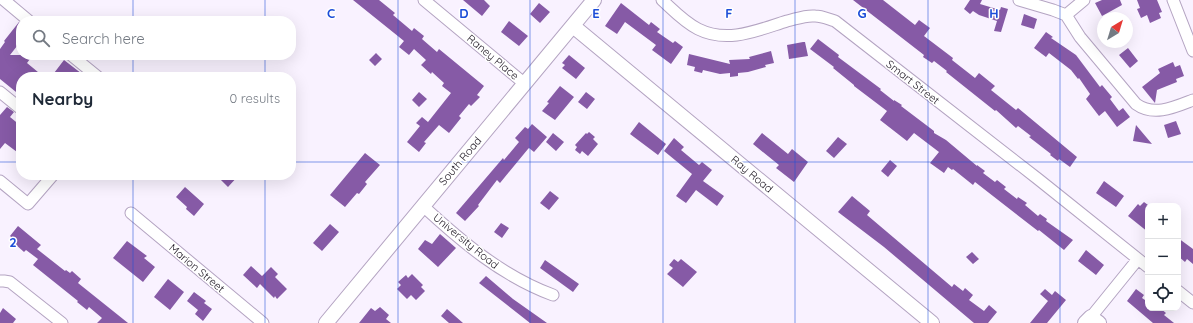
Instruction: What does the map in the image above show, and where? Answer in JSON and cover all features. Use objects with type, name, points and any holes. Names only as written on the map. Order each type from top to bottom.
[{"type":"street","points":[[4,0],[23,16]]},
{"type":"street","name":"Raney Place","points":[[424,0],[524,84]]},
{"type":"street","name":"South Road","points":[[326,323],[594,0]]},
{"type":"street","name":"Smart Street","points":[[662,0],[686,22],[698,29],[720,36],[743,35],[803,16],[825,17],[835,21],[1145,265]]},
{"type":"street","points":[[1019,0],[1066,15],[1080,37],[1140,107],[1146,110],[1156,111],[1193,100]]},
{"type":"street","points":[[1066,15],[1084,0]]},
{"type":"street","points":[[1173,0],[1193,51]]},
{"type":"street","name":"Ray Road","points":[[573,26],[932,323]]},
{"type":"street","points":[[77,60],[92,72]]},
{"type":"street","points":[[0,92],[16,105]]},
{"type":"street","points":[[0,181],[28,204],[49,180]]},
{"type":"street","name":"University Road","points":[[423,206],[469,246],[499,268],[521,281],[553,295]]},
{"type":"street","name":"Marion Street","points":[[131,213],[263,323]]},
{"type":"street","points":[[1092,321],[1138,259]]},
{"type":"street","points":[[0,281],[10,282],[62,323]]},
{"type":"street","points":[[1181,293],[1193,303]]},
{"type":"building","points":[[353,0],[379,0],[395,13],[393,15],[412,31],[414,28],[424,36],[422,39],[437,52],[439,49],[484,86],[477,95],[480,97],[471,106],[469,104],[459,116],[461,118],[449,133],[439,125],[424,142],[426,143],[419,152],[407,142],[420,126],[416,123],[422,117],[428,122],[451,93],[442,86],[444,83],[432,72],[431,74],[421,65],[426,60],[414,49],[409,55],[399,47],[404,41]]},
{"type":"building","points":[[463,0],[484,0],[490,6],[482,16]]},
{"type":"building","points":[[853,0],[883,0],[915,25],[919,20],[930,28],[924,36],[953,58],[952,60],[975,78],[979,73],[995,86],[991,90],[1016,110],[1018,108],[1077,157],[1070,167],[1059,159],[1058,161],[1050,155],[1051,154],[1029,137],[1031,136],[1018,126],[1016,128],[996,110],[995,111],[934,61],[932,63],[923,57],[924,55]]},
{"type":"building","points":[[970,0],[982,0],[980,4],[1000,10],[1001,7],[1008,9],[1001,32],[994,31],[997,21],[979,15],[973,11],[970,14],[964,9]]},
{"type":"building","points":[[1102,0],[1120,0],[1122,5],[1109,12],[1100,12],[1095,3]]},
{"type":"building","points":[[1137,0],[1157,0],[1162,12],[1159,13],[1161,18],[1150,23],[1147,15],[1141,18],[1137,9],[1140,8]]},
{"type":"building","points":[[539,3],[550,12],[540,23],[530,14]]},
{"type":"building","points":[[621,3],[649,25],[651,22],[660,29],[657,32],[673,43],[675,41],[683,47],[671,64],[652,50],[656,45],[625,22],[617,34],[605,26]]},
{"type":"building","points":[[1024,14],[1037,19],[1034,29],[1021,25]]},
{"type":"building","points":[[509,21],[528,36],[519,46],[501,32]]},
{"type":"building","points":[[16,26],[16,47],[10,55],[16,55],[16,60],[29,60],[27,63],[38,72],[16,72],[16,92],[0,79],[0,49],[5,42],[4,41]]},
{"type":"building","points":[[1046,32],[1053,37],[1051,38],[1076,55],[1100,87],[1102,85],[1112,97],[1110,99],[1119,111],[1123,108],[1130,117],[1117,127],[1105,111],[1099,116],[1086,99],[1090,94],[1079,78],[1078,79],[1071,70],[1049,53],[1046,57],[1034,48]]},
{"type":"building","points":[[818,39],[839,55],[838,57],[881,89],[880,90],[894,101],[902,105],[901,106],[934,131],[934,133],[946,140],[985,171],[983,173],[995,182],[997,180],[1006,187],[1004,189],[1017,199],[1018,197],[1027,203],[1025,205],[1038,216],[1040,214],[1047,219],[1046,221],[1073,240],[1064,250],[975,182],[973,185],[953,169],[952,170],[948,167],[944,173],[930,163],[939,152],[914,133],[907,141],[880,120],[887,111],[854,86],[833,68],[834,67],[810,49]]},
{"type":"building","points":[[805,42],[808,56],[789,59],[787,45]]},
{"type":"building","points":[[1128,48],[1138,61],[1130,68],[1119,55]]},
{"type":"building","points":[[771,51],[774,63],[748,72],[738,73],[738,76],[730,77],[730,73],[720,74],[703,70],[702,73],[694,71],[695,67],[687,65],[689,54],[730,64],[729,60],[750,59],[749,57]]},
{"type":"building","points":[[376,53],[382,59],[375,66],[369,60]]},
{"type":"building","points":[[569,55],[585,68],[576,79],[562,68],[565,65],[562,63]]},
{"type":"building","points":[[64,60],[80,72],[55,72]]},
{"type":"building","points":[[1173,62],[1175,67],[1180,65],[1184,76],[1176,79],[1177,82],[1157,90],[1155,103],[1142,87],[1160,73],[1158,69]]},
{"type":"building","points":[[560,86],[574,97],[555,120],[542,111],[549,103],[547,102]]},
{"type":"building","points":[[419,92],[427,99],[419,107],[412,100]]},
{"type":"building","points":[[586,92],[595,99],[587,109],[578,102]]},
{"type":"building","points":[[7,107],[14,112],[10,117],[16,122],[16,151],[5,143],[0,149],[0,115]]},
{"type":"building","points":[[1176,121],[1181,134],[1168,138],[1164,125]]},
{"type":"building","points":[[639,122],[666,144],[658,155],[630,134]]},
{"type":"building","points":[[532,124],[547,137],[534,152],[529,148],[500,183],[497,180],[478,205],[479,206],[465,221],[456,213],[503,158],[504,160],[519,142],[515,138],[525,127],[528,129]]},
{"type":"building","points":[[1136,125],[1152,144],[1133,141]]},
{"type":"building","points":[[589,132],[595,137],[593,139],[598,144],[588,156],[582,151],[580,154],[575,150],[577,147],[575,145],[586,133],[587,134]]},
{"type":"building","points":[[553,133],[564,142],[556,151],[546,142]]},
{"type":"building","points":[[762,133],[788,154],[792,149],[808,162],[794,182],[776,168],[779,165],[753,144]]},
{"type":"building","points":[[838,137],[847,144],[834,158],[826,151]]},
{"type":"building","points":[[674,138],[684,147],[681,150],[699,165],[702,162],[712,170],[703,181],[724,196],[717,206],[696,190],[686,203],[676,196],[692,174],[664,151]]},
{"type":"building","points":[[365,153],[380,165],[365,182],[367,184],[359,194],[357,193],[345,207],[330,195]]},
{"type":"building","points":[[890,160],[897,166],[888,177],[881,171]]},
{"type":"building","points":[[221,180],[234,180],[228,187]]},
{"type":"building","points":[[1104,181],[1124,196],[1116,207],[1096,193]]},
{"type":"building","points":[[185,187],[204,204],[194,216],[176,197]]},
{"type":"building","points":[[550,191],[559,198],[549,210],[540,203]]},
{"type":"building","points":[[852,196],[870,211],[867,215],[952,287],[954,284],[963,291],[965,288],[973,295],[969,300],[984,311],[989,305],[997,312],[988,323],[974,323],[884,247],[838,212]]},
{"type":"building","points":[[1144,202],[1145,203],[1145,230],[1128,216],[1138,204],[1140,206]]},
{"type":"building","points":[[501,223],[509,228],[502,238],[494,232]]},
{"type":"building","points":[[330,224],[339,232],[322,251],[313,243]]},
{"type":"building","points":[[18,226],[41,245],[37,249],[65,271],[66,270],[70,273],[72,271],[81,279],[78,283],[128,323],[97,323],[102,318],[89,307],[87,310],[33,265],[38,259],[26,250],[24,252],[15,244],[17,242],[10,236]]},
{"type":"building","points":[[440,234],[456,248],[438,267],[418,249],[425,240],[432,244]]},
{"type":"building","points":[[1181,240],[1193,249],[1193,264],[1187,259],[1185,262],[1181,259]]},
{"type":"building","points":[[127,241],[147,256],[144,258],[155,267],[143,282],[113,258]]},
{"type":"building","points":[[1086,250],[1104,265],[1096,275],[1078,261]]},
{"type":"building","points":[[972,252],[979,259],[973,264],[966,257]]},
{"type":"building","points":[[674,259],[678,262],[681,259],[697,272],[683,287],[667,274],[673,268],[669,265]]},
{"type":"building","points":[[545,260],[579,284],[573,292],[540,268]]},
{"type":"building","points":[[251,266],[262,276],[271,267],[278,274],[275,277],[287,289],[277,299],[275,296],[274,298],[260,284],[257,288],[243,275]]},
{"type":"building","points":[[412,274],[423,285],[421,287],[425,291],[416,300],[411,295],[407,299],[397,289],[401,285],[398,282],[406,275],[408,278]]},
{"type":"building","points":[[486,276],[513,299],[547,323],[530,323],[479,283]]},
{"type":"building","points":[[168,279],[184,292],[170,310],[154,297]]},
{"type":"building","points":[[1045,289],[1052,295],[1055,291],[1066,300],[1047,323],[1030,323],[1048,301],[1040,294]]},
{"type":"building","points":[[1136,289],[1144,295],[1142,298],[1145,300],[1145,311],[1164,311],[1166,313],[1164,315],[1174,323],[1153,323],[1127,301]]},
{"type":"building","points":[[194,292],[206,301],[204,303],[212,309],[203,321],[195,314],[198,310],[187,301]]},
{"type":"building","points":[[380,307],[389,315],[386,319],[391,323],[359,323],[371,308],[375,311]]},
{"type":"building","points":[[3,308],[16,319],[13,323],[0,323],[0,313]]},
{"type":"building","points":[[447,309],[463,323],[449,323],[441,316]]}]
